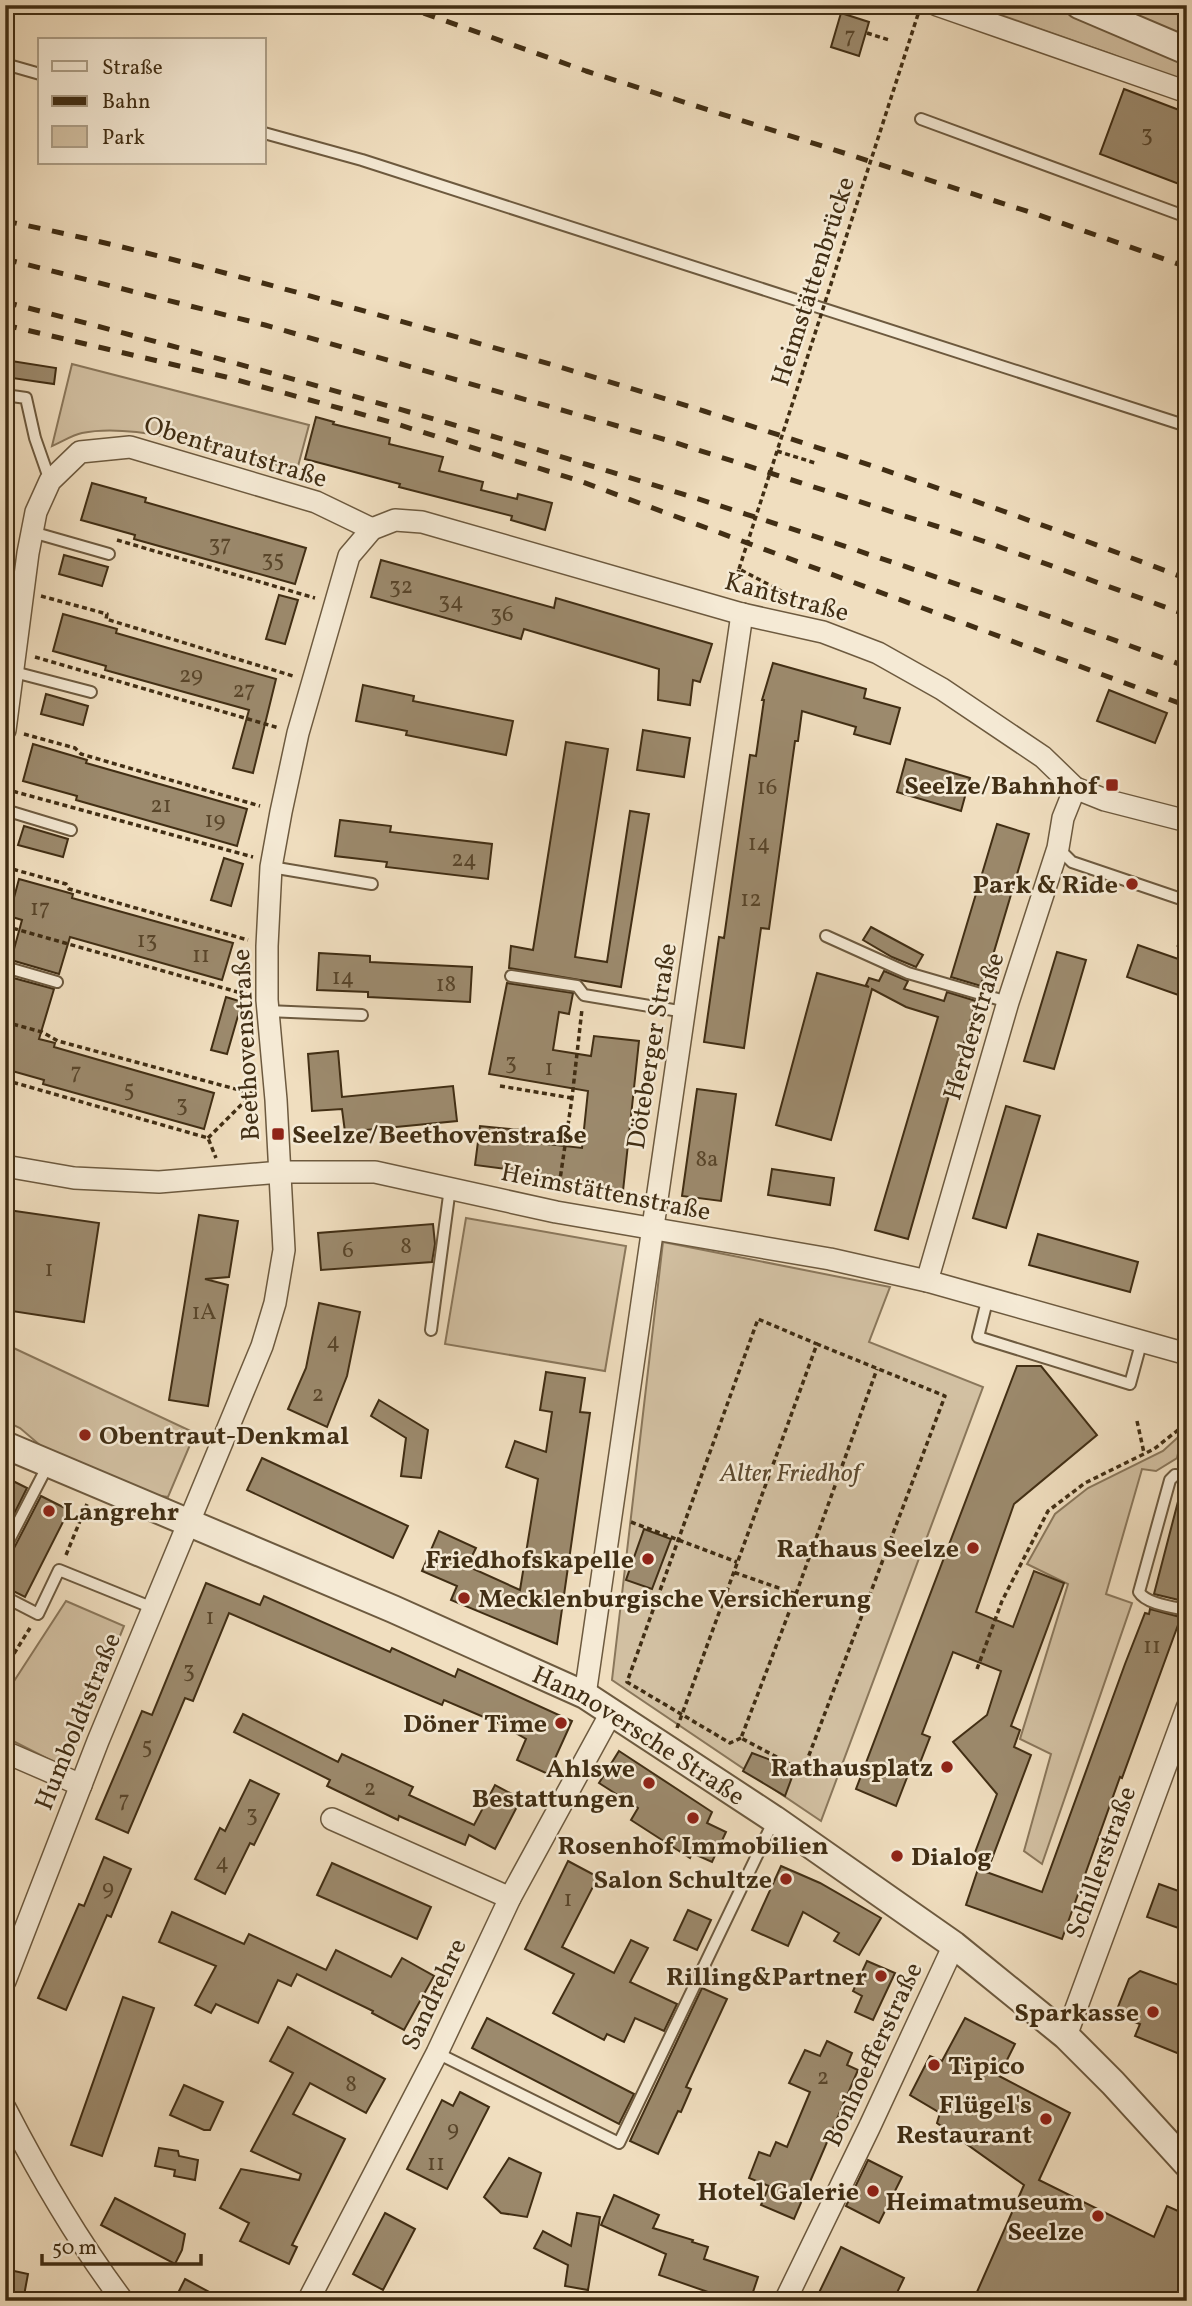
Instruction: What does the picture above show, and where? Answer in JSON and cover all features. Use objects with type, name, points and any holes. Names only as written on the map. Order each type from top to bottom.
[{"type":"street","points":[[937,5],[1187,92]]},
{"type":"street","points":[[1079,5],[1187,51]]},
{"type":"street","name":"Obentrautstraße","points":[[5,729],[36,512],[50,481],[80,452],[130,447],[316,502],[372,529]]},
{"type":"street","name":"Kantstraße","points":[[372,529],[395,520],[422,522],[742,614],[823,632],[877,653],[942,689],[1043,757],[1075,788],[1105,800],[1187,821]]},
{"type":"street","name":"Beethovenstraße","points":[[190,1523],[262,1346],[275,1303],[284,1250],[276,1100],[267,1006],[271,864],[298,733],[334,603],[349,556],[372,529]]},
{"type":"street","name":"Döteberger Straße","points":[[585,1695],[742,614]]},
{"type":"street","name":"Herderstraße","points":[[927,1281],[1008,1002],[1058,848],[1063,818],[1075,788]]},
{"type":"street","name":"Heimstättenstraße","points":[[5,1166],[74,1178],[159,1182],[281,1172],[374,1172],[555,1212],[830,1259],[988,1297],[1187,1354]]},
{"type":"street","name":"Hannoversche Straße","points":[[5,1445],[393,1609],[585,1695],[774,1819],[954,1945],[1066,2036],[1113,2082],[1187,2164]]},
{"type":"street","name":"Humboldtstraße","points":[[5,1981],[80,1785],[190,1523]]},
{"type":"street","name":"Schillerstraße","points":[[1066,2036],[1187,1708]]},
{"type":"street","name":"Sandrehre","points":[[308,2301],[437,2053],[510,1898],[611,1713]]},
{"type":"street","points":[[5,1752],[80,1785]]},
{"type":"street","points":[[332,1819],[510,1898]]},
{"type":"street","name":"Bonhoefferstraße","points":[[785,2301],[954,1945]]},
{"type":"street","points":[[5,2108],[43,2183],[94,2262],[123,2301]]},
{"type":"lane","points":[[5,64],[38,73]]},
{"type":"lane","points":[[920,119],[1187,217]]},
{"type":"lane","points":[[266,134],[362,160],[1187,426]]},
{"type":"lane","points":[[5,395],[26,398],[34,438],[50,481]]},
{"type":"lane","points":[[32,532],[108,554]]},
{"type":"lane","points":[[15,662],[91,692]]},
{"type":"lane","points":[[5,810],[71,830]]},
{"type":"lane","points":[[1058,848],[1072,862],[1187,901]]},
{"type":"lane","points":[[271,864],[372,884]]},
{"type":"lane","points":[[826,936],[908,973],[1008,1002]]},
{"type":"lane","points":[[5,967],[57,982]]},
{"type":"lane","points":[[511,976],[576,986],[584,995],[685,1012]]},
{"type":"lane","points":[[267,1006],[362,1015]]},
{"type":"lane","points":[[431,1330],[450,1188]]},
{"type":"lane","points":[[988,1297],[978,1337],[1130,1384],[1142,1340]]},
{"type":"lane","points":[[5,1548],[48,1465]]},
{"type":"lane","points":[[1187,1477],[1175,1475],[1170,1480],[1139,1592],[1149,1600],[1187,1610]]},
{"type":"lane","points":[[5,1597],[38,1614],[59,1570],[153,1608]]},
{"type":"lane","points":[[437,2053],[619,2143],[774,1819]]},
{"type":"path","name":"Heimstättenbrücke","points":[[734,584],[921,5]]},
{"type":"path","points":[[867,33],[889,40]]},
{"type":"path","points":[[777,451],[815,463]]},
{"type":"path","points":[[113,539],[334,603]]},
{"type":"path","points":[[739,569],[783,592]]},
{"type":"path","points":[[24,591],[107,614],[106,619],[312,681]]},
{"type":"path","points":[[15,662],[298,733]]},
{"type":"path","points":[[5,729],[281,812]]},
{"type":"path","points":[[5,789],[271,864]]},
{"type":"path","points":[[5,867],[66,884],[69,889],[267,946]]},
{"type":"path","points":[[1178,947],[1187,921]]},
{"type":"path","points":[[5,926],[267,1006]]},
{"type":"path","points":[[555,1212],[584,995]]},
{"type":"path","points":[[5,1022],[42,1032],[58,1041],[276,1100]]},
{"type":"path","points":[[5,1080],[208,1138]]},
{"type":"path","points":[[500,1086],[572,1098]]},
{"type":"path","points":[[208,1138],[253,1093]]},
{"type":"path","points":[[208,1138],[223,1177]]},
{"type":"path","points":[[741,1738],[803,1772],[945,1396],[758,1319],[627,1682],[730,1743],[741,1738],[877,1369]]},
{"type":"path","points":[[667,1749],[817,1344]]},
{"type":"path","points":[[1137,1421],[1144,1453]]},
{"type":"path","points":[[977,1669],[1002,1601],[1048,1511],[1084,1483],[1154,1449],[1187,1423]]},
{"type":"path","points":[[59,1570],[96,1485]]},
{"type":"path","points":[[611,1515],[737,1562]]},
{"type":"path","points":[[733,1572],[796,1594]]},
{"type":"path","points":[[5,1668],[38,1614]]},
{"type":"green space","points":[[973,5],[1159,5],[1187,19],[1187,84],[1111,54]]},
{"type":"green space","points":[[72,364],[309,425],[297,470],[190,441],[132,432],[82,433],[52,446]]},
{"type":"green space","points":[[466,1218],[626,1246],[605,1371],[445,1344]]},
{"type":"green space","name":"Alter Friedhof","points":[[663,1242],[890,1287],[869,1342],[983,1387],[821,1821],[612,1680]]},
{"type":"green space","points":[[5,1344],[195,1433],[168,1497],[148,1494],[41,1446],[20,1428],[5,1421]]},
{"type":"green space","points":[[1187,1429],[1187,1442],[1181,1441],[1177,1458],[1156,1471],[1142,1469],[1106,1594],[1132,1603],[1042,1864],[1024,1851],[1051,1754],[1020,1739],[1068,1584],[1027,1564],[1055,1514],[1088,1488],[1163,1451]]},
{"type":"green space","points":[[66,1601],[124,1626],[66,1768],[5,1737],[5,1695]]},
{"type":"building","points":[[841,13],[869,22],[859,56],[831,47]]},
{"type":"building","points":[[1124,89],[1187,113],[1187,187],[1100,154]]},
{"type":"building","points":[[5,360],[56,368],[54,384],[5,377]]},
{"type":"building","points":[[316,417],[390,438],[389,444],[443,457],[439,471],[483,482],[481,490],[517,499],[518,494],[552,503],[545,530],[511,520],[512,516],[305,459]]},
{"type":"building","points":[[92,483],[146,498],[145,502],[306,548],[295,584],[134,539],[135,535],[81,520]]},
{"type":"building","points":[[64,555],[108,567],[102,586],[59,574]]},
{"type":"building","points":[[381,560],[554,608],[556,598],[712,644],[700,682],[693,680],[690,705],[658,700],[659,669],[524,629],[521,639],[371,597]]},
{"type":"building","points":[[279,595],[298,600],[285,644],[266,639]]},
{"type":"building","points":[[63,614],[117,629],[116,633],[276,679],[253,773],[233,768],[249,710],[105,670],[106,666],[53,651]]},
{"type":"building","points":[[773,663],[866,689],[864,698],[900,708],[890,744],[854,734],[856,727],[802,711],[798,741],[795,741],[769,929],[761,928],[744,1048],[704,1042],[719,937],[724,938],[750,755],[756,756],[762,700]]},
{"type":"building","points":[[363,685],[414,696],[413,701],[513,721],[506,755],[406,735],[407,731],[356,721]]},
{"type":"building","points":[[1109,690],[1167,713],[1155,743],[1097,721]]},
{"type":"building","points":[[46,694],[88,706],[83,725],[41,714]]},
{"type":"building","points":[[643,730],[690,738],[684,777],[637,770]]},
{"type":"building","points":[[566,742],[608,749],[575,957],[607,962],[630,811],[649,814],[621,987],[509,968],[511,946],[533,950]]},
{"type":"building","points":[[33,744],[87,760],[86,763],[247,809],[237,846],[76,800],[77,796],[23,781]]},
{"type":"building","points":[[906,759],[970,778],[961,811],[897,792]]},
{"type":"building","points":[[340,820],[391,826],[390,832],[492,844],[488,879],[386,867],[387,862],[335,856]]},
{"type":"building","points":[[997,824],[1029,834],[985,982],[982,981],[981,986],[951,977]]},
{"type":"building","points":[[24,826],[68,839],[63,857],[18,845]]},
{"type":"building","points":[[224,858],[243,864],[231,906],[211,900]]},
{"type":"building","points":[[19,879],[73,894],[72,898],[233,943],[222,980],[70,937],[59,974],[11,960],[22,920],[9,916]]},
{"type":"building","points":[[871,927],[923,955],[916,967],[863,940]]},
{"type":"building","points":[[1138,945],[1187,962],[1187,998],[1127,977]]},
{"type":"building","points":[[1057,952],[1086,960],[1054,1069],[1024,1061]]},
{"type":"building","points":[[319,953],[370,956],[370,962],[472,967],[470,1002],[368,997],[368,992],[317,990]]},
{"type":"building","points":[[884,971],[908,981],[904,989],[944,1001],[947,992],[976,1001],[908,1239],[875,1230],[938,1017],[906,1007],[872,989],[831,1140],[776,1125],[817,973],[869,987],[866,985],[869,978],[879,981]]},
{"type":"building","points":[[6,976],[54,989],[39,1039],[55,1043],[54,1047],[214,1093],[204,1129],[43,1084],[44,1080],[5,1069]]},
{"type":"building","points":[[507,983],[573,993],[569,1014],[559,1012],[553,1050],[591,1056],[594,1036],[639,1041],[623,1191],[530,1179],[530,1176],[513,1174],[513,1170],[475,1165],[480,1126],[520,1130],[519,1136],[538,1138],[537,1143],[582,1148],[588,1091],[489,1074]]},
{"type":"building","points":[[226,997],[242,1002],[227,1054],[211,1050]]},
{"type":"building","points":[[338,1051],[342,1097],[453,1086],[457,1121],[345,1132],[342,1109],[312,1111],[308,1054]]},
{"type":"building","points":[[697,1089],[736,1094],[721,1201],[682,1196]]},
{"type":"building","points":[[1006,1106],[1040,1116],[1006,1228],[973,1218]]},
{"type":"building","points":[[772,1169],[834,1178],[830,1205],[768,1195]]},
{"type":"building","points":[[8,1210],[99,1223],[84,1322],[5,1310],[5,1227]]},
{"type":"building","points":[[199,1215],[238,1221],[229,1277],[205,1279],[228,1285],[208,1406],[169,1400]]},
{"type":"building","points":[[433,1224],[435,1244],[432,1262],[321,1270],[318,1233]]},
{"type":"building","points":[[1038,1234],[1138,1262],[1130,1292],[1029,1265]]},
{"type":"building","points":[[319,1303],[360,1312],[347,1376],[327,1427],[288,1409],[306,1368]]},
{"type":"building","name":"Rathaus Seelze","points":[[1017,1366],[1041,1366],[1097,1435],[1014,1504],[976,1612],[1013,1627],[1034,1571],[1064,1583],[1011,1726],[1020,1730],[1014,1747],[1031,1755],[990,1864],[973,1858],[997,1794],[953,1742],[987,1715],[1001,1671],[953,1652],[922,1734],[930,1737],[918,1768],[911,1767],[896,1806],[856,1789]]},
{"type":"building","points":[[546,1372],[585,1378],[580,1412],[590,1413],[557,1644],[451,1600],[457,1586],[422,1571],[439,1531],[476,1548],[467,1566],[520,1590],[538,1479],[506,1467],[515,1441],[546,1452],[552,1412],[540,1410]]},
{"type":"building","points":[[379,1400],[428,1430],[421,1478],[401,1476],[406,1438],[371,1416]]},
{"type":"building","points":[[262,1458],[408,1526],[393,1558],[247,1490]]},
{"type":"building","points":[[5,1477],[27,1488],[12,1518],[5,1514]]},
{"type":"building","points":[[1181,1490],[1187,1490],[1187,1598],[1184,1597],[1183,1601],[1154,1594]]},
{"type":"building","points":[[41,1496],[69,1510],[25,1597],[5,1587],[5,1559],[12,1552]]},
{"type":"building","name":"Friedhofskapelle","points":[[644,1529],[671,1539],[652,1589],[626,1580]]},
{"type":"building","points":[[206,1583],[260,1605],[264,1596],[390,1652],[392,1648],[455,1677],[458,1669],[572,1721],[548,1774],[517,1760],[526,1739],[500,1724],[444,1700],[442,1705],[229,1613],[193,1701],[185,1698],[128,1833],[96,1819],[142,1711],[152,1715]]},
{"type":"building","points":[[1150,1609],[1180,1617],[1178,1625],[1062,1939],[966,1905],[978,1869],[1042,1892],[1125,1664],[1145,1613],[1149,1614]]},
{"type":"building","points":[[243,1714],[338,1762],[342,1754],[413,1787],[409,1795],[474,1825],[495,1785],[521,1799],[495,1849],[469,1835],[465,1845],[399,1816],[398,1820],[327,1786],[330,1780],[234,1732]]},
{"type":"building","points":[[619,1751],[712,1812],[707,1823],[726,1832],[712,1862],[692,1853],[690,1858],[631,1820],[638,1808],[599,1783]]},
{"type":"building","points":[[752,1753],[795,1769],[785,1796],[743,1771]]},
{"type":"building","points":[[250,1780],[279,1794],[254,1845],[250,1843],[225,1894],[195,1879],[220,1828],[225,1831]]},
{"type":"building","points":[[104,1857],[131,1869],[111,1917],[107,1915],[66,2010],[38,1998],[79,1904],[84,1906]]},
{"type":"building","points":[[568,1861],[598,1877],[562,1947],[614,1973],[631,1940],[648,1948],[630,1982],[677,2004],[664,2031],[635,2018],[624,2042],[607,2034],[604,2040],[553,2013],[574,1974],[525,1949]]},
{"type":"building","points":[[332,1863],[431,1907],[417,1939],[317,1895]]},
{"type":"building","points":[[781,1866],[820,1883],[881,1918],[859,1955],[834,1941],[839,1933],[803,1912],[788,1946],[752,1930]]},
{"type":"building","points":[[1159,1884],[1187,1894],[1187,1931],[1147,1917]]},
{"type":"building","points":[[688,1910],[711,1920],[697,1950],[674,1940]]},
{"type":"building","points":[[172,1912],[244,1944],[249,1934],[326,1970],[336,1950],[391,1977],[402,1958],[434,1976],[404,2030],[372,2013],[373,2011],[297,1974],[291,1986],[278,1980],[258,2023],[216,2004],[211,2013],[195,2005],[216,1966],[159,1942]]},
{"type":"building","points":[[867,1961],[895,1973],[873,2020],[855,2012],[862,1996],[853,1991]]},
{"type":"building","name":"Sparkasse","points":[[1140,1971],[1187,1988],[1187,2057],[1135,2036],[1140,2024],[1122,2018],[1118,2007],[1129,1979]]},
{"type":"building","points":[[702,1988],[727,1999],[686,2087],[691,2089],[681,2112],[678,2111],[658,2154],[630,2141]]},
{"type":"building","points":[[123,1997],[154,2008],[102,2156],[71,2145]]},
{"type":"building","points":[[487,2018],[634,2094],[619,2124],[472,2048]]},
{"type":"building","points":[[965,2018],[1015,2044],[999,2076],[1070,2113],[1039,2180],[1154,2237],[1167,2206],[1187,2215],[1187,2276],[1175,2301],[973,2301],[1024,2185],[937,2123],[940,2113],[910,2095],[930,2056],[942,2061]]},
{"type":"building","points":[[288,2027],[385,2079],[366,2113],[310,2083],[293,2114],[345,2139],[292,2245],[297,2247],[289,2264],[240,2241],[249,2223],[220,2208],[241,2169],[299,2180],[301,2174],[251,2151],[293,2073],[270,2061]]},
{"type":"building","points":[[827,2041],[852,2053],[847,2065],[858,2070],[794,2219],[761,2205],[769,2186],[749,2178],[759,2152],[770,2156],[776,2142],[787,2147],[810,2092],[789,2083],[805,2050],[820,2056]]},
{"type":"building","points":[[184,2085],[223,2102],[210,2130],[204,2130],[170,2115]]},
{"type":"building","points":[[460,2092],[489,2107],[447,2189],[407,2169],[442,2100],[453,2106]]},
{"type":"building","points":[[159,2148],[178,2151],[179,2156],[198,2160],[195,2180],[174,2176],[175,2170],[155,2166]]},
{"type":"building","points":[[509,2158],[541,2173],[527,2217],[501,2213],[484,2197]]},
{"type":"building","name":"Hotel Galerie","points":[[868,2160],[902,2177],[879,2223],[846,2206]]},
{"type":"building","points":[[614,2195],[659,2215],[653,2228],[708,2247],[704,2259],[758,2277],[750,2301],[734,2301],[659,2275],[666,2254],[601,2225]]},
{"type":"building","points":[[115,2198],[185,2234],[182,2250],[175,2264],[101,2225]]},
{"type":"building","points":[[385,2213],[415,2229],[383,2290],[353,2274]]},
{"type":"building","points":[[577,2213],[600,2217],[588,2290],[565,2286],[568,2265],[534,2248],[543,2231],[571,2246]]},
{"type":"building","points":[[841,2247],[904,2278],[893,2301],[815,2301]]},
{"type":"building","points":[[5,2269],[28,2274],[23,2301],[5,2301]]},
{"type":"building","points":[[185,2279],[226,2301],[174,2301]]},
{"type":"railway","points":[[401,5],[586,71],[1036,214],[1187,267]]},
{"type":"railway","points":[[5,221],[262,283],[609,382],[900,475],[1187,579]]},
{"type":"railway","points":[[5,259],[265,325],[670,441],[986,542],[1187,615]]},
{"type":"railway","points":[[5,302],[304,382],[601,469],[896,563],[1187,667]]},
{"type":"railway","points":[[5,325],[226,377],[390,422],[580,481],[1187,706]]},
{"type":"place","name":"Seelze/Bahnhof","points":[[1112,785]]},
{"type":"place","name":"Park & Ride","points":[[1132,884]]},
{"type":"place","name":"Seelze/Beethovenstraße","points":[[278,1134]]},
{"type":"place","name":"Obentraut-Denkmal","points":[[85,1435]]},
{"type":"place","name":"Langrehr","points":[[49,1511]]},
{"type":"place","name":"Rathaus Seelze","points":[[973,1548]]},
{"type":"place","name":"Friedhofskapelle","points":[[648,1559]]},
{"type":"place","name":"Mecklenburgische Versicherung","points":[[464,1598]]},
{"type":"place","name":"Döner Time","points":[[561,1723]]},
{"type":"place","name":"Rathausplatz","points":[[947,1767]]},
{"type":"place","name":"Ahlswe Bestattungen","points":[[649,1783]]},
{"type":"place","name":"Rosenhof Immobilien","points":[[693,1818]]},
{"type":"place","name":"Dialog","points":[[897,1856]]},
{"type":"place","name":"Salon Schultze","points":[[786,1879]]},
{"type":"place","name":"Rilling&Partner","points":[[881,1976]]},
{"type":"place","name":"Sparkasse","points":[[1153,2012]]},
{"type":"place","name":"Tipico","points":[[934,2065]]},
{"type":"place","name":"Flügel's Restaurant","points":[[1046,2119]]},
{"type":"place","name":"Hotel Galerie","points":[[873,2191]]},
{"type":"place","name":"Heimatmuseum Seelze","points":[[1098,2216]]}]
